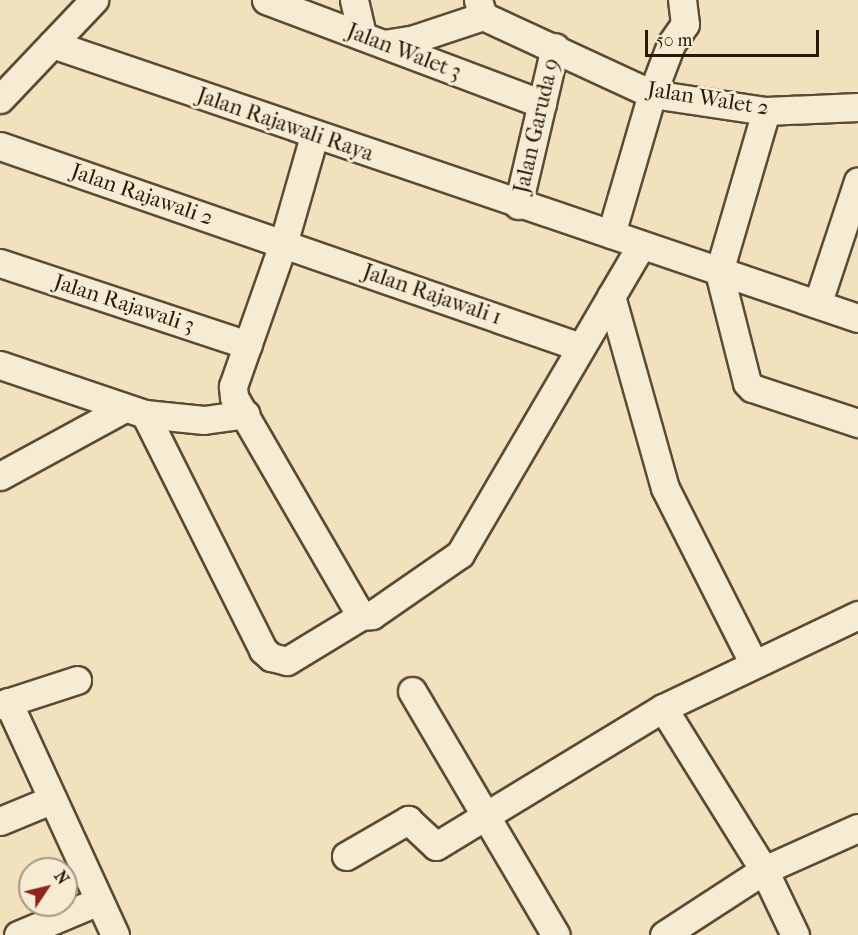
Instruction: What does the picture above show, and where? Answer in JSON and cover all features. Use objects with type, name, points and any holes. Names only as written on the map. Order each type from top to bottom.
[{"type":"street","points":[[0,99],[94,0]]},
{"type":"street","name":"Jalan Walet 3","points":[[266,0],[542,104]]},
{"type":"street","points":[[354,0],[373,40],[414,39],[480,8]]},
{"type":"street","points":[[611,234],[652,94],[671,44],[685,24],[682,0]]},
{"type":"street","name":"Jalan Walet 2","points":[[480,8],[652,94],[766,111],[858,107]]},
{"type":"street","name":"Jalan Rajawali Raya","points":[[52,44],[314,136],[719,272],[818,302],[858,318]]},
{"type":"street","name":"Jalan Garuda 9","points":[[518,205],[555,47]]},
{"type":"street","points":[[766,111],[719,272],[747,382],[752,388],[858,423]]},
{"type":"street","points":[[314,136],[284,244],[232,386],[234,397],[246,414],[361,616]]},
{"type":"street","name":"Jalan Rajawali 2","points":[[0,146],[284,244]]},
{"type":"street","points":[[818,302],[858,181]]},
{"type":"street","name":"Jalan Rajawali 1","points":[[284,244],[580,347]]},
{"type":"street","points":[[134,412],[263,650],[271,657],[287,661],[361,616],[372,615],[460,554],[641,246]]},
{"type":"street","name":"Jalan Rajawali 3","points":[[0,263],[248,345]]},
{"type":"street","points":[[611,296],[664,488],[754,664]]},
{"type":"street","points":[[0,365],[134,412],[204,420],[246,414]]},
{"type":"street","points":[[6,468],[134,412]]},
{"type":"street","points":[[346,856],[408,820],[436,846],[663,708],[858,615]]},
{"type":"street","points":[[77,680],[4,703],[53,799],[115,935]]},
{"type":"street","points":[[412,691],[556,935]]},
{"type":"street","points":[[663,708],[764,870],[795,935]]},
{"type":"street","points":[[0,820],[53,799]]},
{"type":"street","points":[[664,935],[764,870],[858,828]]},
{"type":"street","points":[[18,935],[99,901]]}]
